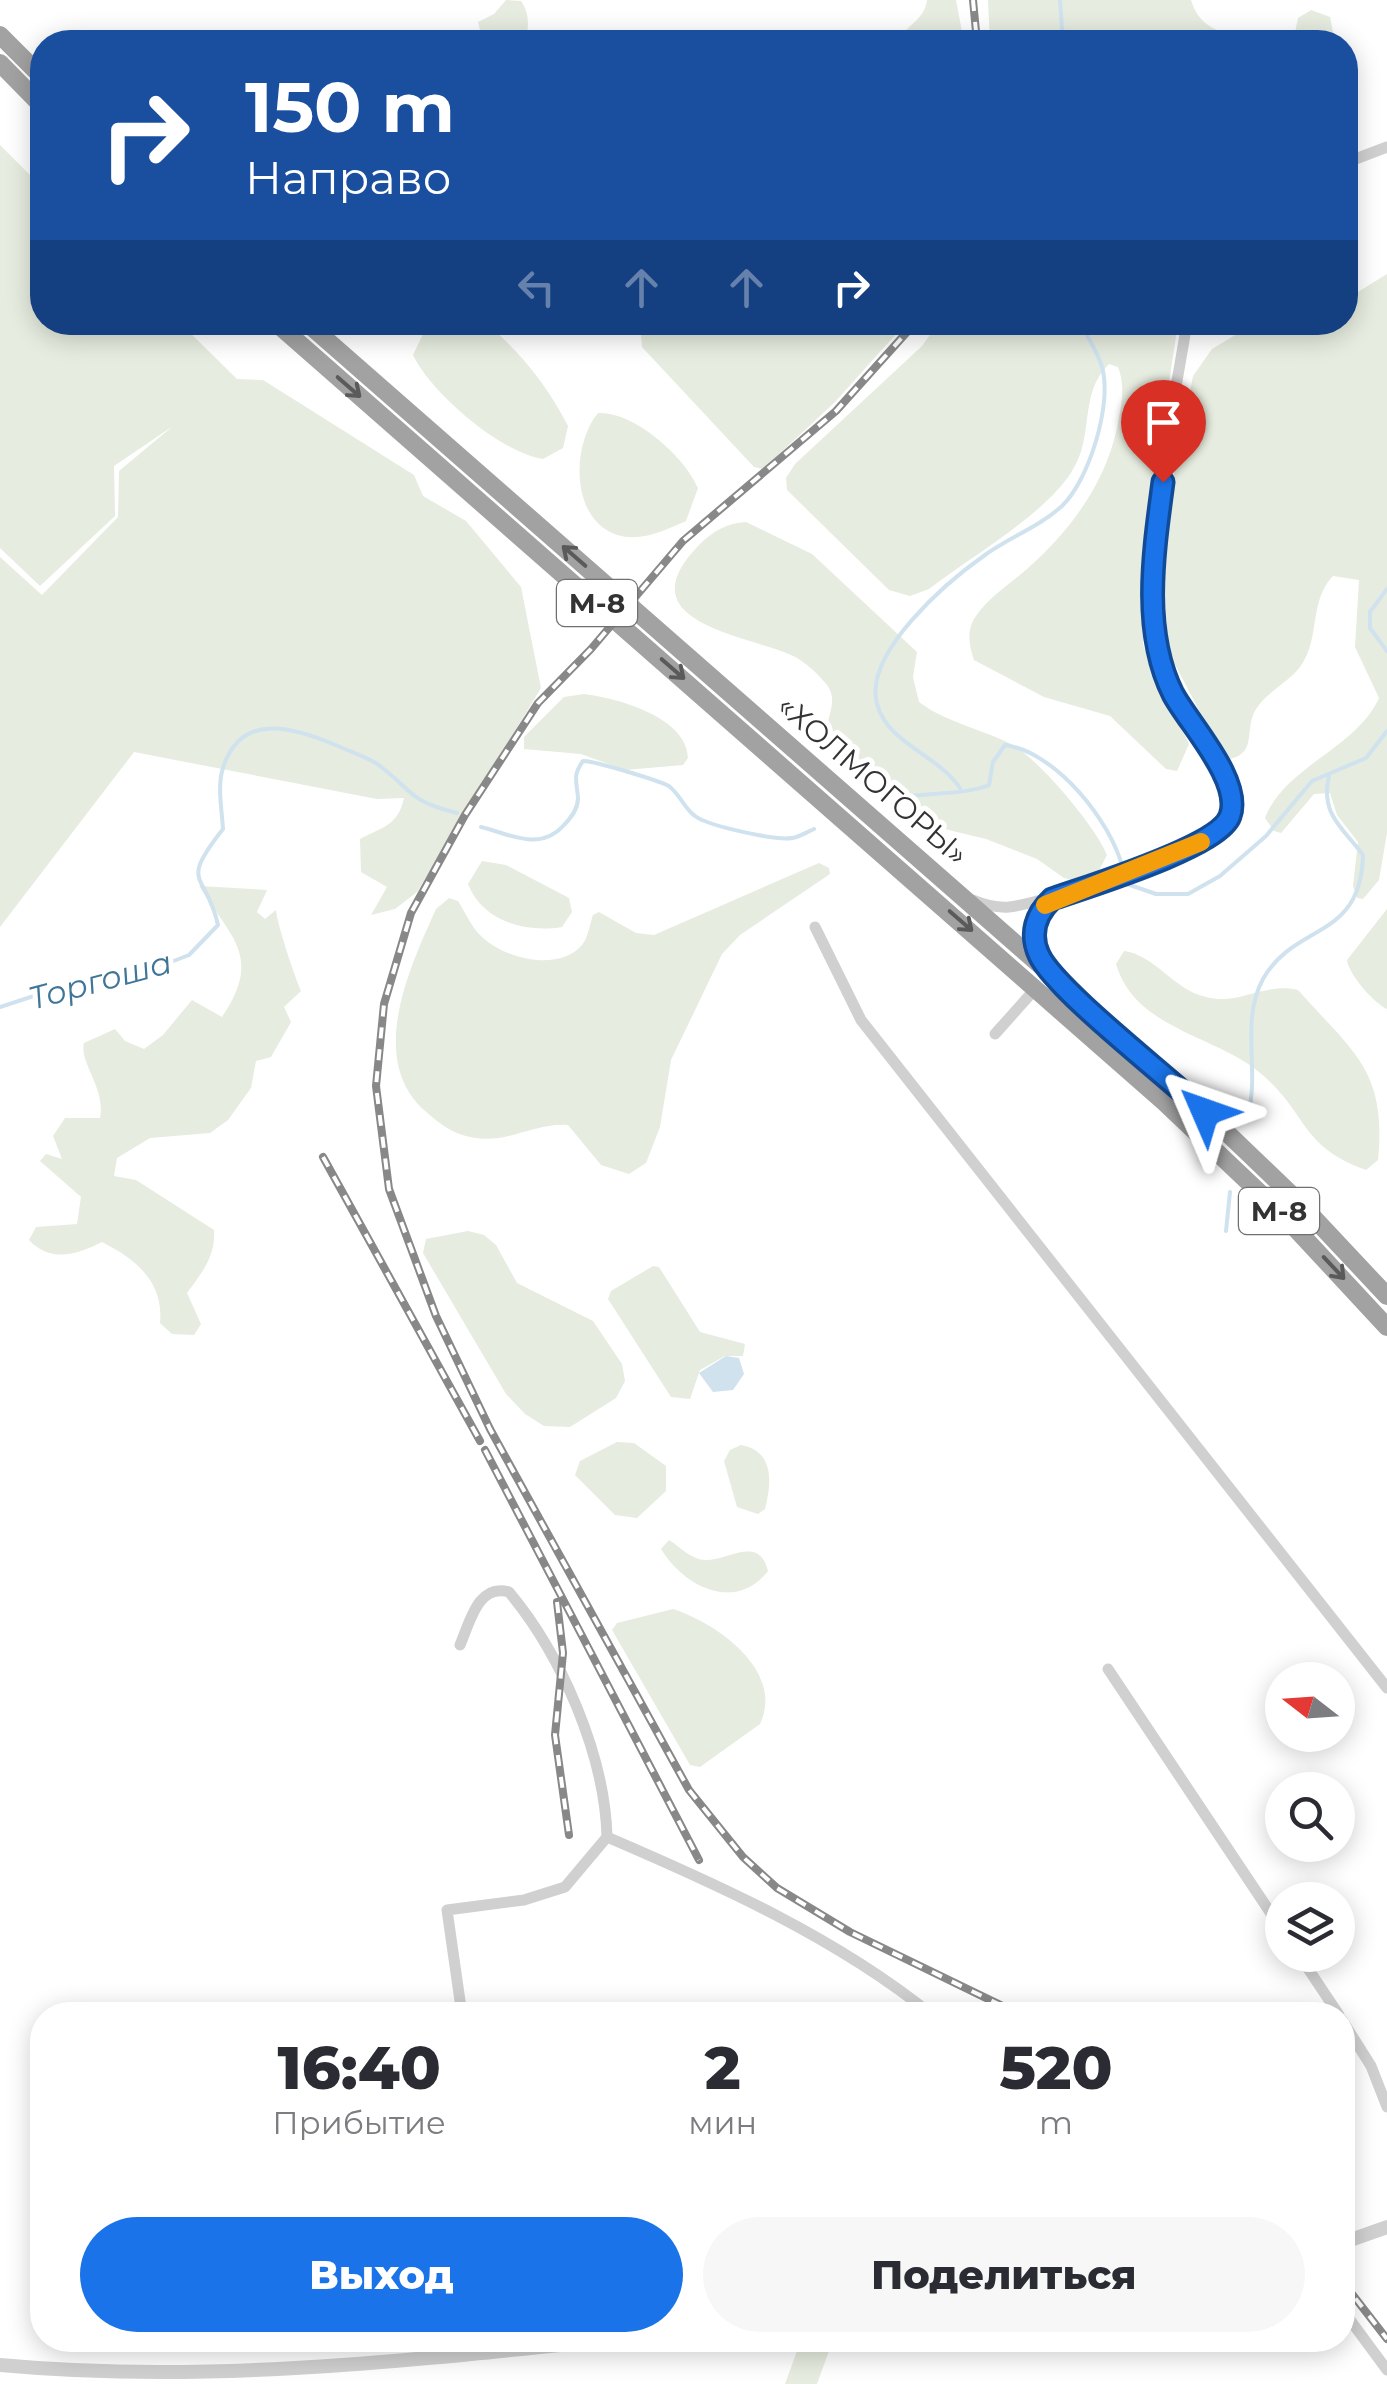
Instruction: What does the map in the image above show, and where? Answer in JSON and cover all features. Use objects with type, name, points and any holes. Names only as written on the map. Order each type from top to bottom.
[{"type":"highway","points":[[0,35],[30,65]]},
{"type":"highway","points":[[0,63],[30,94]]},
{"type":"highway","name":"«ХОЛМОГОРЫ»","points":[[291,335],[1036,988]]},
{"type":"highway","name":"«ХОЛМОГОРЫ»","points":[[321,335],[1048,970],[1233,1138],[1387,1296]]},
{"type":"highway","name":"М-8","points":[[1036,988],[1221,1154],[1387,1326]]},
{"type":"street","points":[[1358,158],[1387,147]]},
{"type":"street","points":[[962,895],[997,908],[1052,899],[1196,845],[1222,828],[1230,816],[1229,787],[1173,694],[1156,632],[1158,520],[1185,335]]},
{"type":"street","points":[[1048,970],[1038,952],[1035,922],[1052,899]]},
{"type":"street","points":[[816,928],[861,1020],[1387,1688]]},
{"type":"street","points":[[995,1034],[1036,988]]},
{"type":"street","points":[[460,1645],[477,1605],[488,1592],[497,1588],[509,1592],[546,1648],[586,1728],[603,1789],[607,1836],[565,1887],[524,1900],[447,1910],[460,2002]]},
{"type":"street","points":[[1108,1669],[1265,1904]]},
{"type":"street","points":[[607,1836],[822,1941],[894,1984],[916,2002]]},
{"type":"street","points":[[1311,1972],[1331,2002]]},
{"type":"street","points":[[1355,2041],[1387,2107]]},
{"type":"street","points":[[1355,2238],[1387,2227]]},
{"type":"street","points":[[1355,2327],[1387,2370]]},
{"type":"street","points":[[0,2365],[91,2374],[246,2374],[444,2352]]},
{"type":"shaded area","points":[[506,0],[521,1],[527,30],[480,30],[478,22],[494,14]]},
{"type":"shaded area","points":[[927,0],[956,0],[962,30],[906,30]]},
{"type":"shaded area","points":[[988,0],[1191,0],[1201,18],[1219,30],[989,30]]},
{"type":"shaded area","points":[[1311,10],[1330,17],[1333,30],[1296,30],[1298,18]]},
{"type":"shaded area","points":[[0,145],[30,175],[30,335],[192,335],[237,379],[263,380],[414,475],[423,496],[466,521],[521,587],[541,688],[417,892],[395,909],[371,915],[387,887],[361,872],[360,839],[393,820],[404,798],[377,799],[134,752],[0,927],[0,557],[42,595],[118,517],[119,471],[173,426],[114,466],[115,516],[40,586],[0,548]]},
{"type":"shaded area","points":[[1387,274],[1387,833],[1379,880],[1363,899],[1357,898],[1353,886],[1358,842],[1337,815],[1330,793],[1314,794],[1281,833],[1274,831],[1265,818],[1288,784],[1354,731],[1379,698],[1355,647],[1359,580],[1333,576],[1321,596],[1302,664],[1257,707],[1246,747],[1230,759],[1218,747],[1167,649],[1164,528],[1193,376],[1212,349],[1235,335],[1358,335],[1358,292]]},
{"type":"shaded area","points":[[423,335],[500,335],[532,370],[560,411],[568,426],[563,448],[543,459],[508,446],[451,403],[413,355]]},
{"type":"shaded area","points":[[641,335],[895,335],[835,402],[763,469],[754,467],[642,347]]},
{"type":"shaded area","points":[[930,335],[1176,335],[1146,536],[1143,644],[1150,667],[1189,744],[1177,771],[1166,769],[1110,716],[1044,697],[974,660],[970,643],[971,627],[981,609],[1058,539],[1095,487],[1119,420],[1122,390],[1118,367],[1109,364],[1093,388],[1079,458],[1060,487],[1026,519],[929,589],[910,596],[889,590],[787,490],[786,478],[795,464]]},
{"type":"shaded area","points":[[598,413],[612,414],[642,428],[682,463],[698,488],[686,521],[649,535],[630,537],[610,532],[597,522],[582,493],[580,458]]},
{"type":"shaded area","points":[[746,522],[812,554],[917,652],[913,677],[919,702],[940,715],[1011,744],[1050,778],[1091,828],[1107,855],[1095,878],[1084,883],[1064,878],[1037,859],[986,839],[936,827],[912,812],[901,791],[835,741],[827,729],[830,691],[811,668],[791,655],[699,621],[682,608],[675,592],[679,571],[710,536],[726,526]]},
{"type":"shaded area","points":[[584,694],[631,705],[663,721],[685,744],[688,758],[683,765],[625,770],[581,754],[524,749],[524,737],[564,697]]},
{"type":"shaded area","points":[[482,861],[506,865],[569,898],[572,912],[562,927],[520,926],[484,908],[468,884]]},
{"type":"shaded area","points":[[819,863],[829,868],[830,874],[740,935],[722,954],[671,1060],[660,1127],[646,1163],[629,1174],[601,1165],[568,1125],[496,1138],[470,1137],[440,1123],[407,1089],[398,1065],[399,1012],[415,958],[436,909],[449,898],[458,901],[480,935],[490,943],[516,956],[545,960],[572,954],[582,945],[593,915],[599,912],[636,933],[654,935]]},
{"type":"shaded area","points":[[199,886],[267,890],[257,912],[265,919],[276,910],[301,991],[284,1007],[291,1022],[271,1057],[256,1061],[251,1088],[228,1120],[210,1133],[150,1138],[117,1158],[114,1176],[136,1180],[214,1230],[210,1256],[187,1293],[201,1324],[194,1335],[172,1334],[160,1323],[157,1295],[145,1274],[102,1242],[73,1253],[55,1254],[29,1240],[36,1227],[77,1224],[81,1197],[40,1161],[46,1154],[62,1159],[53,1136],[65,1118],[100,1118],[99,1096],[85,1059],[84,1043],[115,1029],[125,1041],[144,1049],[163,1035],[192,1000],[222,1017],[234,996],[240,978],[238,948]]},
{"type":"shaded area","points":[[1387,909],[1387,1009],[1363,988],[1347,960]]},
{"type":"shaded area","points":[[1124,951],[1145,959],[1184,987],[1206,997],[1230,999],[1274,989],[1298,990],[1350,1047],[1371,1083],[1377,1104],[1378,1160],[1366,1170],[1329,1152],[1266,1078],[1226,1052],[1160,1019],[1126,987],[1116,964]]},
{"type":"shaded area","points":[[468,1231],[484,1235],[496,1245],[517,1283],[593,1321],[622,1364],[625,1381],[616,1398],[570,1427],[544,1426],[525,1414],[506,1394],[423,1253],[426,1239]]},
{"type":"shaded area","points":[[653,1266],[659,1267],[700,1332],[745,1344],[743,1356],[725,1356],[700,1370],[690,1399],[671,1397],[608,1299],[611,1291]]},
{"type":"shaded area","points":[[617,1442],[634,1443],[666,1466],[666,1491],[637,1518],[615,1515],[575,1475],[580,1461]]},
{"type":"shaded area","points":[[741,1445],[760,1454],[768,1469],[765,1509],[758,1514],[737,1507],[724,1461],[730,1450]]},
{"type":"shaded area","points":[[669,1540],[700,1559],[742,1552],[758,1554],[768,1571],[741,1590],[711,1590],[683,1575],[671,1563],[661,1549]]},
{"type":"shaded area","points":[[673,1609],[709,1625],[726,1638],[755,1668],[763,1686],[765,1704],[760,1724],[700,1767],[690,1765],[612,1630],[617,1623]]},
{"type":"shaded area","points":[[797,2352],[829,2352],[817,2384],[785,2384]]},
{"type":"water","points":[[726,1356],[739,1358],[744,1374],[733,1390],[713,1392],[699,1373]]},
{"type":"waterway","points":[[1060,0],[1062,30]]},
{"type":"waterway","points":[[960,788],[939,766],[891,729],[877,704],[876,684],[895,641],[931,600],[985,555],[1053,513],[1072,494],[1096,442],[1104,404],[1103,371],[1087,335]]},
{"type":"waterway","name":"Торгоша","points":[[1387,589],[1370,612],[1370,628],[1387,651]]},
{"type":"waterway","name":"Торгоша","points":[[0,1007],[76,982],[171,962],[189,955],[218,925],[198,870],[223,829],[223,768],[231,750],[256,731],[288,730],[338,746],[375,763],[421,800],[457,813]]},
{"type":"waterway","name":"Торгоша","points":[[1125,879],[1127,884],[1156,894],[1188,894],[1220,876],[1266,836],[1312,781],[1366,758],[1387,731]]},
{"type":"waterway","name":"Торгоша","points":[[904,797],[989,785],[993,762],[1005,745],[1024,750],[1062,775],[1079,792],[1107,830],[1123,869]]},
{"type":"waterway","name":"Торгоша","points":[[481,827],[534,840],[554,834],[577,806],[576,775],[583,761],[665,784],[695,816],[714,824],[784,838],[814,829]]},
{"type":"waterway","points":[[1248,1115],[1251,1029],[1256,995],[1263,979],[1276,961],[1339,917],[1351,903],[1359,883],[1363,855],[1330,810],[1329,776]]},
{"type":"waterway","points":[[1226,1231],[1230,1192]]},
{"type":"railway","points":[[973,0],[976,30]]},
{"type":"railway","points":[[904,335],[836,411],[683,541],[591,649],[538,703],[465,815],[411,913],[384,1004],[376,1086],[389,1189],[436,1316],[490,1429],[689,1790],[743,1857],[777,1888],[850,1932],[994,2002]]},
{"type":"railway","points":[[323,1157],[480,1441]]},
{"type":"railway","points":[[485,1450],[699,1860]]},
{"type":"railway","points":[[557,1602],[563,1653],[555,1735],[569,1835]]},
{"type":"railway","points":[[1355,2298],[1387,2339]]},
{"type":"slow traffic","points":[[1045,905],[1201,842]]},
{"type":"route","points":[[1163,482],[1153,592],[1160,659],[1173,694],[1229,787],[1230,816],[1222,828],[1196,845],[1052,899],[1039,911],[1034,938],[1048,970],[1205,1112]]}]
